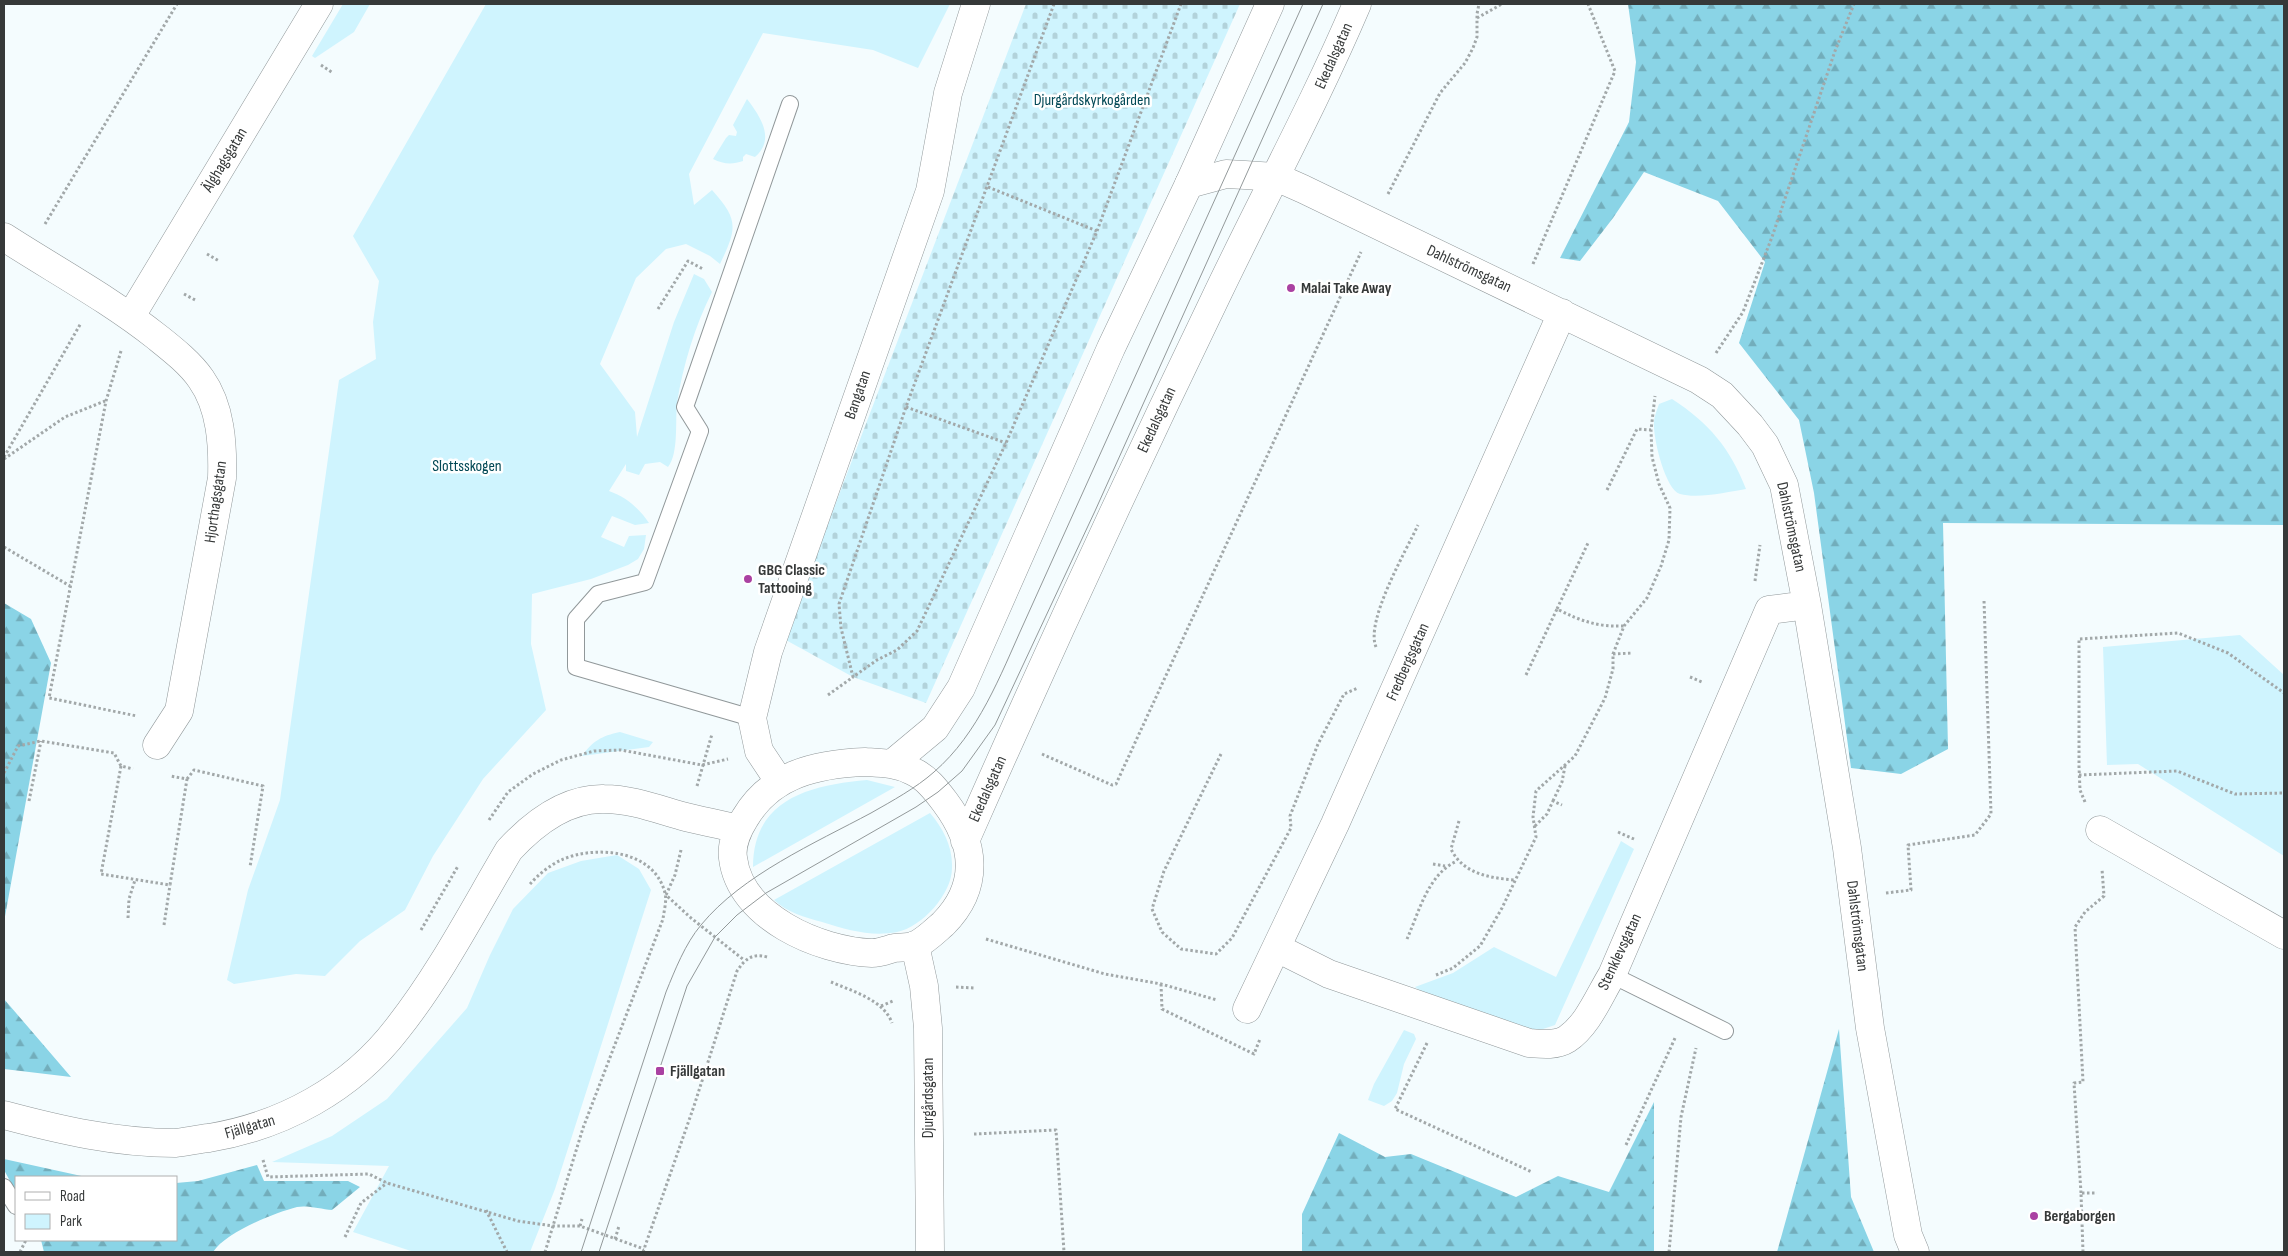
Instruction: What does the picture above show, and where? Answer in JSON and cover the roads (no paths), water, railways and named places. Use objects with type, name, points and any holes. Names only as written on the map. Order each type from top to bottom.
[{"type":"street","name":"Älghagsgatan","points":[[131,316],[319,4]]},
{"type":"street","name":"Bangatan","points":[[779,781],[759,751],[752,718],[768,652],[930,191],[948,93],[976,4]]},
{"type":"street","points":[[893,764],[935,728],[961,688],[1111,348],[1189,184],[1270,4]]},
{"type":"street","name":"Ekedalsgatan","points":[[965,841],[1014,728],[1145,446],[1215,298],[1332,62],[1357,4]]},
{"type":"street","name":"Dahlströmsgatan","points":[[1189,184],[1226,174],[1276,177],[1699,380],[1722,395],[1750,425],[1765,445],[1784,485],[1807,605],[1847,848],[1870,1028],[1908,1235],[1915,1252]]},
{"type":"street","name":"Hjorthagsgatan","points":[[4,237],[131,316],[167,345],[201,379],[212,401],[223,441],[222,478],[179,711],[161,737]]},
{"type":"street","name":"Fredbergsgatan","points":[[1248,1009],[1401,678],[1562,313]]},
{"type":"street","name":"Stenklevsgatan","points":[[1277,948],[1330,974],[1529,1043],[1551,1044],[1567,1040],[1584,1022],[1612,975],[1769,610],[1807,605]]},
{"type":"street","points":[[835,763],[893,764],[913,771],[925,779],[938,792],[959,822],[965,841],[969,854],[969,884],[964,896],[945,922],[934,933],[915,946],[874,953],[823,943],[787,929],[753,902],[742,886],[732,857],[738,829],[756,801],[779,781],[835,763]]},
{"type":"street","name":"Fjällgatan","points":[[4,1115],[98,1136],[177,1143],[244,1131],[269,1123],[301,1109],[328,1092],[375,1054],[415,1004],[509,850],[528,830],[556,812],[579,803],[603,798],[634,802],[738,829]]},
{"type":"street","points":[[2100,830],[2284,935]]},
{"type":"street","name":"Djurgårdsgatan","points":[[915,946],[924,986],[928,1028],[930,1252]]},
{"type":"lane","points":[[752,718],[576,667],[576,619],[598,594],[645,582],[700,431],[685,407],[790,104]]},
{"type":"lane","points":[[1612,975],[1725,1031]]},
{"type":"lane","points":[[4,1187],[15,1204]]},
{"type":"tram line","points":[[581,1252],[666,992],[681,957],[695,932],[718,907],[737,891],[780,861],[887,804],[927,778],[950,757],[964,740],[987,703],[1303,4]]},
{"type":"tram line","points":[[599,1252],[687,986],[715,937],[737,915],[766,893],[916,807],[938,792],[962,771],[995,725],[1095,511],[1323,4]]},
{"type":"place","name":"Malai Take Away","points":[[1291,288]]},
{"type":"place","name":"GBG Classic Tattooing","points":[[748,579]]},
{"type":"place","name":"Fjällgatan","points":[[660,1071]]},
{"type":"place","name":"Bergaborgen","points":[[2034,1216]]},
{"type":"park label","name":"Djurgårdskyrkogården","points":[[1092,100]]},
{"type":"park label","name":"Slottsskogen","points":[[467,466]]}]
